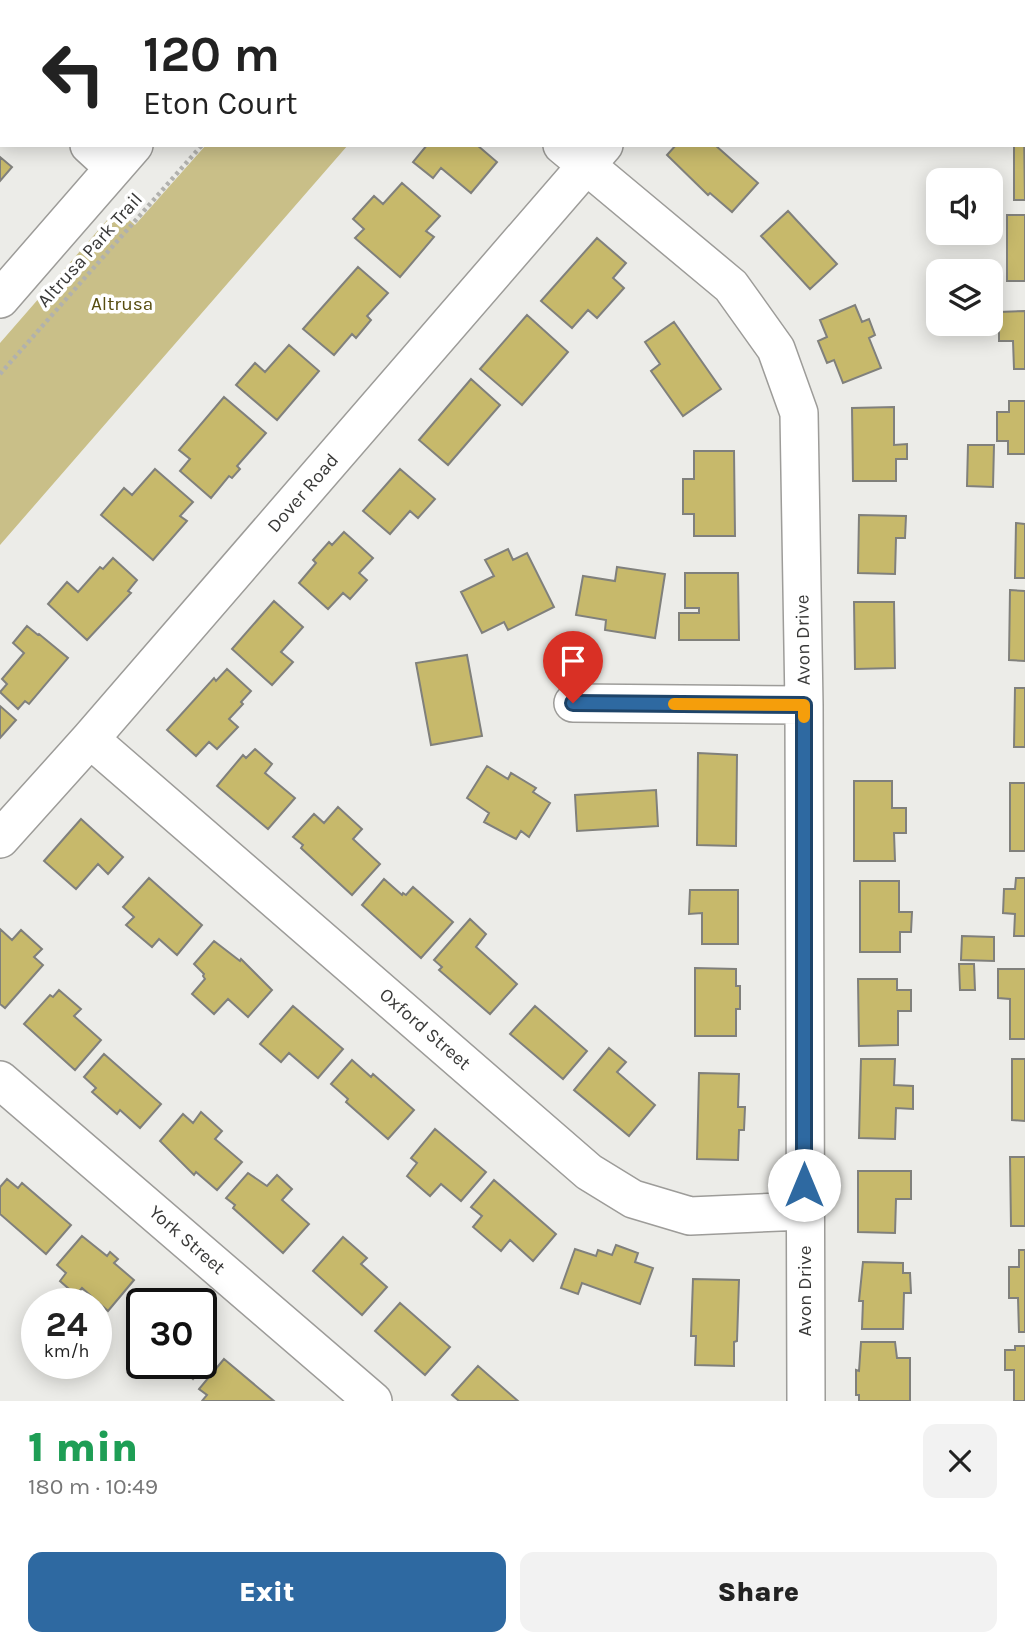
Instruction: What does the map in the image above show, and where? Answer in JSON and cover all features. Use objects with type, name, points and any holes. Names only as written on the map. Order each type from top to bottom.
[{"type":"street","name":"Avon Drive","points":[[584,152],[731,286],[776,349],[799,413],[804,705],[806,1401]]},
{"type":"street","name":"Dover Road","points":[[0,839],[90,739],[584,152]]},
{"type":"street","points":[[0,299],[112,153]]},
{"type":"street","points":[[573,703],[804,705]]},
{"type":"street","name":"Oxford Street","points":[[90,739],[589,1172],[633,1199],[690,1216],[804,1211]]},
{"type":"street","name":"York Street","points":[[0,1080],[373,1401]]},
{"type":"path","name":"Altrusa Park Trail","points":[[0,374],[200,147]]},
{"type":"green space","name":"Altrusa","points":[[204,147],[346,147],[0,545],[0,343],[108,219],[127,218],[135,225]]},
{"type":"building","points":[[425,147],[479,147],[497,162],[471,193],[441,168],[433,178],[413,162]]},
{"type":"building","points":[[674,147],[717,147],[758,183],[732,212],[710,193],[708,195],[667,155]]},
{"type":"building","points":[[1014,147],[1024,147],[1025,200],[1014,200]]},
{"type":"building","points":[[0,157],[12,167],[0,181]]},
{"type":"building","points":[[402,183],[440,216],[426,231],[434,237],[400,277],[355,238],[364,229],[353,219],[374,196],[383,204]]},
{"type":"building","points":[[788,211],[837,264],[810,289],[761,236]]},
{"type":"building","points":[[1007,215],[1025,215],[1025,281],[1007,281]]},
{"type":"building","points":[[597,238],[626,263],[613,278],[624,288],[597,318],[588,310],[572,328],[541,301]]},
{"type":"building","points":[[358,267],[388,293],[367,316],[371,320],[356,338],[352,334],[334,355],[303,329]]},
{"type":"building","points":[[855,305],[862,322],[869,319],[875,335],[869,338],[881,368],[843,383],[834,360],[827,363],[818,341],[827,337],[820,320]]},
{"type":"building","points":[[1025,311],[1025,369],[1014,369],[1013,341],[999,341],[999,336],[1003,336],[1003,312]]},
{"type":"building","points":[[527,315],[568,352],[522,405],[480,369]]},
{"type":"building","points":[[674,322],[721,389],[683,416],[651,371],[660,364],[645,342]]},
{"type":"building","points":[[289,345],[319,371],[277,420],[236,385],[255,363],[265,372]]},
{"type":"building","points":[[471,379],[500,405],[448,465],[419,440]]},
{"type":"building","points":[[224,397],[266,433],[237,466],[240,469],[232,478],[229,476],[211,498],[180,471],[190,459],[179,450]]},
{"type":"building","points":[[1009,401],[1025,401],[1025,454],[1008,454],[1008,441],[997,441],[997,412],[1009,412]]},
{"type":"building","points":[[894,407],[894,445],[907,444],[907,459],[896,459],[896,481],[853,481],[852,408]]},
{"type":"building","points":[[968,445],[994,445],[993,487],[967,486]]},
{"type":"building","points":[[694,451],[734,451],[735,536],[694,536],[694,514],[683,514],[683,479],[694,479]]},
{"type":"building","points":[[155,469],[193,502],[180,516],[187,521],[153,560],[101,515],[124,488],[132,495]]},
{"type":"building","points":[[400,469],[435,499],[418,518],[410,511],[390,534],[363,511]]},
{"type":"building","points":[[859,515],[906,516],[905,538],[896,538],[895,574],[858,573]]},
{"type":"building","points":[[1016,523],[1025,524],[1025,578],[1015,578]]},
{"type":"building","points":[[344,532],[373,558],[359,573],[367,580],[350,599],[343,593],[328,609],[299,583],[316,563],[313,560],[329,542],[332,545]]},
{"type":"building","points":[[508,549],[513,560],[527,553],[554,607],[508,630],[504,622],[482,633],[461,592],[494,576],[485,560]]},
{"type":"building","points":[[113,558],[137,580],[128,591],[131,593],[87,640],[48,604],[67,582],[78,592],[100,567],[103,569]]},
{"type":"building","points":[[617,567],[665,574],[655,638],[605,630],[606,620],[576,615],[583,576],[615,581]]},
{"type":"building","points":[[685,573],[738,573],[739,640],[679,640],[679,613],[699,613],[699,608],[685,608]]},
{"type":"building","points":[[1010,590],[1025,591],[1025,661],[1009,660]]},
{"type":"building","points":[[274,601],[303,627],[281,652],[293,662],[272,685],[232,649]]},
{"type":"building","points":[[854,602],[894,602],[895,668],[855,669]]},
{"type":"building","points":[[27,626],[68,658],[29,704],[25,701],[18,709],[0,692],[7,684],[2,679],[24,653],[13,643]]},
{"type":"building","points":[[467,655],[482,736],[431,745],[416,663]]},
{"type":"building","points":[[227,669],[251,691],[229,719],[238,727],[217,749],[209,742],[196,756],[167,730],[214,678],[216,681]]},
{"type":"building","points":[[1015,688],[1025,688],[1025,747],[1014,747]]},
{"type":"building","points":[[0,706],[16,720],[0,738]]},
{"type":"building","points":[[255,749],[272,764],[265,773],[295,798],[268,829],[217,786],[243,755],[246,758]]},
{"type":"building","points":[[698,753],[737,755],[736,846],[697,845]]},
{"type":"building","points":[[487,766],[508,779],[511,773],[536,788],[533,792],[550,803],[529,837],[521,831],[516,839],[484,822],[489,813],[467,798]]},
{"type":"building","points":[[854,781],[892,781],[892,808],[906,808],[906,833],[894,833],[895,861],[854,861]]},
{"type":"building","points":[[1010,783],[1025,783],[1025,851],[1010,851]]},
{"type":"building","points":[[656,790],[658,826],[577,831],[575,795]]},
{"type":"building","points":[[338,807],[362,829],[353,839],[380,864],[352,895],[301,848],[303,845],[293,837],[314,814],[324,823]]},
{"type":"building","points":[[81,819],[123,857],[108,874],[98,864],[76,889],[44,861]]},
{"type":"building","points":[[149,878],[202,925],[177,955],[159,939],[152,947],[126,925],[134,917],[123,907]]},
{"type":"building","points":[[1016,878],[1025,878],[1025,936],[1014,936],[1015,914],[1003,913],[1004,889],[1015,889]]},
{"type":"building","points":[[384,879],[402,895],[406,895],[413,887],[453,922],[421,958],[362,905]]},
{"type":"building","points":[[860,881],[899,881],[899,912],[912,912],[911,932],[900,932],[900,952],[860,952]]},
{"type":"building","points":[[690,890],[738,890],[738,944],[702,944],[702,913],[689,914]]},
{"type":"building","points":[[470,919],[486,934],[476,947],[517,984],[490,1014],[439,970],[442,967],[434,960]]},
{"type":"building","points":[[0,929],[12,940],[21,930],[42,949],[34,957],[43,965],[5,1008],[0,1004]]},
{"type":"building","points":[[962,936],[994,937],[994,961],[961,960]]},
{"type":"building","points":[[214,941],[240,961],[241,959],[272,990],[248,1017],[228,999],[214,1014],[192,994],[205,979],[204,974],[194,964]]},
{"type":"building","points":[[959,964],[974,964],[975,990],[960,990]]},
{"type":"building","points":[[695,968],[736,969],[736,986],[740,986],[740,1009],[736,1009],[736,1036],[695,1036]]},
{"type":"building","points":[[998,969],[1025,969],[1025,1039],[1010,1039],[1010,999],[998,998]]},
{"type":"building","points":[[858,979],[897,979],[897,990],[911,990],[911,1011],[898,1011],[898,1045],[859,1046]]},
{"type":"building","points":[[59,990],[81,1009],[74,1016],[101,1040],[75,1070],[24,1024],[50,995],[53,997]]},
{"type":"building","points":[[293,1006],[343,1049],[318,1078],[289,1053],[281,1062],[260,1044]]},
{"type":"building","points":[[535,1006],[587,1051],[563,1079],[510,1034]]},
{"type":"building","points":[[609,1048],[626,1062],[617,1072],[655,1105],[629,1136],[574,1090]]},
{"type":"building","points":[[104,1054],[161,1104],[140,1128],[120,1110],[117,1114],[92,1092],[96,1088],[84,1077]]},
{"type":"building","points":[[861,1059],[895,1059],[894,1085],[913,1086],[913,1109],[896,1108],[895,1139],[859,1138]]},
{"type":"building","points":[[1012,1059],[1025,1059],[1025,1121],[1012,1120]]},
{"type":"building","points":[[352,1060],[371,1077],[373,1074],[414,1110],[388,1139],[346,1102],[348,1099],[331,1084]]},
{"type":"building","points":[[699,1073],[739,1074],[738,1107],[745,1107],[744,1130],[739,1130],[738,1160],[697,1159]]},
{"type":"building","points":[[201,1112],[222,1131],[215,1139],[242,1162],[217,1190],[196,1172],[194,1175],[160,1141],[183,1114],[193,1123]]},
{"type":"building","points":[[435,1129],[486,1172],[461,1201],[441,1184],[430,1196],[407,1176],[417,1163],[411,1158]]},
{"type":"building","points":[[1010,1157],[1025,1157],[1025,1226],[1011,1226]]},
{"type":"building","points":[[858,1171],[911,1171],[911,1199],[896,1199],[895,1233],[858,1232]]},
{"type":"building","points":[[248,1173],[267,1186],[277,1175],[292,1189],[282,1200],[309,1224],[283,1253],[233,1208],[235,1205],[226,1198]]},
{"type":"building","points":[[7,1179],[18,1188],[22,1183],[71,1225],[46,1254],[0,1214],[0,1187]]},
{"type":"building","points":[[494,1180],[556,1234],[533,1261],[510,1240],[501,1251],[473,1227],[482,1216],[471,1207]]},
{"type":"building","points":[[82,1236],[107,1256],[110,1252],[118,1259],[114,1263],[134,1280],[112,1306],[112,1288],[68,1288],[60,1281],[66,1273],[57,1265]]},
{"type":"building","points":[[343,1237],[367,1258],[361,1264],[387,1287],[362,1315],[313,1271]]},
{"type":"building","points":[[616,1245],[638,1253],[635,1262],[653,1268],[640,1304],[582,1283],[578,1294],[561,1288],[575,1249],[596,1256],[598,1250],[612,1255]]},
{"type":"building","points":[[1019,1250],[1025,1250],[1025,1332],[1019,1332],[1018,1298],[1009,1298],[1009,1267],[1019,1267]]},
{"type":"building","points":[[863,1262],[903,1263],[903,1273],[910,1273],[911,1293],[904,1293],[903,1329],[862,1329],[863,1301],[859,1301]]},
{"type":"building","points":[[693,1279],[739,1280],[734,1366],[695,1365],[696,1336],[691,1336]]},
{"type":"building","points":[[400,1303],[450,1347],[425,1375],[375,1331]]},
{"type":"building","points":[[861,1342],[895,1342],[897,1358],[910,1358],[910,1401],[859,1401],[859,1395],[856,1395],[856,1370],[859,1371]]},
{"type":"building","points":[[1015,1346],[1025,1346],[1025,1401],[1014,1401],[1014,1370],[1005,1370],[1005,1350],[1015,1350]]},
{"type":"building","points":[[224,1359],[274,1401],[202,1401],[207,1395],[199,1389],[207,1379],[217,1379],[217,1367]]},
{"type":"building","points":[[478,1366],[518,1401],[459,1401],[452,1395]]},
{"type":"slow traffic","points":[[674,704],[804,705],[804,717]]},
{"type":"route","points":[[573,703],[804,705],[804,1185]]}]
